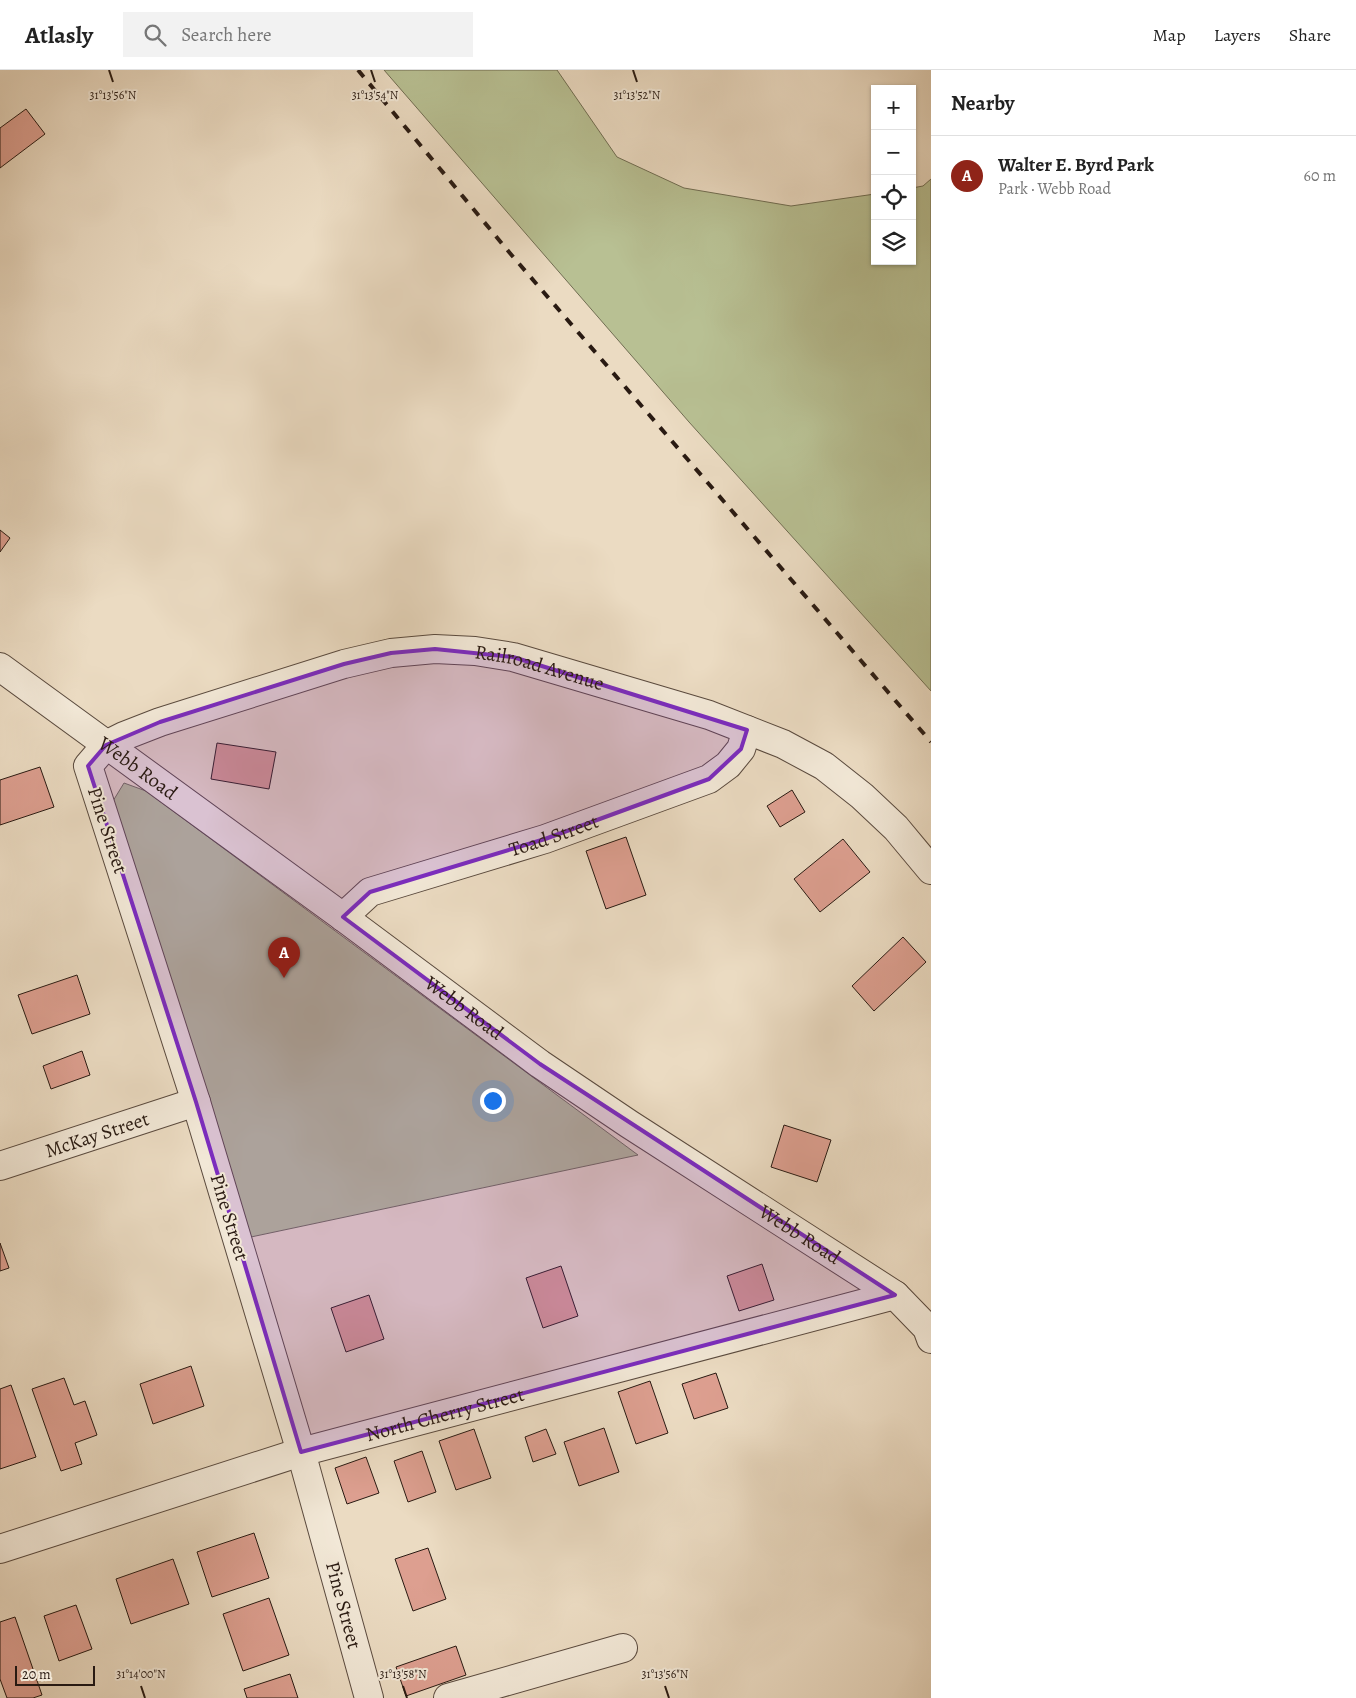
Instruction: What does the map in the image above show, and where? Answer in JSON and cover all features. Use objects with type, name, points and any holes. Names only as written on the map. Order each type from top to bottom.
[{"type":"street","name":"Railroad Avenue","points":[[106,745],[160,722],[344,664],[391,653],[435,650],[475,651],[513,657],[709,715],[783,744],[824,766],[862,796],[896,828],[931,870]]},
{"type":"street","name":"Webb Road","points":[[0,666],[540,1064],[629,1124],[895,1295],[930,1331]]},
{"type":"street","name":"Toad Street","points":[[343,917],[370,892],[545,839],[709,779],[728,764],[741,749],[747,730]]},
{"type":"street","name":"Pine Street","points":[[106,745],[88,766],[196,1102],[301,1452],[370,1698]]},
{"type":"street","name":"McKay Street","points":[[0,1166],[196,1102]]},
{"type":"street","name":"North Cherry Street","points":[[0,1549],[301,1452],[895,1295]]},
{"type":"street","points":[[448,1698],[623,1648]]},
{"type":"highlighted area","points":[[435,649],[513,657],[747,730],[741,749],[709,779],[545,839],[370,892],[343,917],[540,1064],[895,1295],[301,1452],[196,1102],[88,766],[106,745],[160,722],[344,664],[391,653]]},
{"type":"green space","points":[[384,70],[557,70],[617,157],[684,188],[791,206],[871,195],[871,265],[916,265],[916,187],[923,186],[931,179],[931,691],[689,422]]},
{"type":"green space","points":[[124,783],[146,791],[638,1155],[251,1237],[113,801]]},
{"type":"building","points":[[26,109],[45,134],[0,168],[0,128]]},
{"type":"building","points":[[0,530],[10,538],[0,552]]},
{"type":"building","points":[[217,743],[276,752],[269,789],[211,779]]},
{"type":"building","points":[[40,767],[54,807],[0,825],[0,780]]},
{"type":"building","points":[[792,790],[805,812],[780,827],[767,806]]},
{"type":"building","points":[[626,837],[646,895],[606,909],[586,851]]},
{"type":"building","points":[[843,839],[870,872],[820,912],[794,879]]},
{"type":"building","points":[[903,937],[926,962],[874,1011],[852,986]]},
{"type":"building","points":[[77,975],[90,1014],[32,1034],[18,995]]},
{"type":"building","points":[[82,1051],[90,1075],[51,1089],[43,1066]]},
{"type":"building","points":[[784,1125],[831,1140],[817,1182],[771,1167]]},
{"type":"building","points":[[0,1243],[9,1268],[0,1271]]},
{"type":"building","points":[[762,1264],[774,1300],[739,1311],[727,1276]]},
{"type":"building","points":[[561,1266],[578,1316],[543,1328],[526,1278]]},
{"type":"building","points":[[369,1295],[384,1339],[346,1352],[331,1308]]},
{"type":"building","points":[[191,1366],[204,1406],[153,1424],[140,1384]]},
{"type":"building","points":[[716,1373],[728,1408],[694,1419],[682,1384]]},
{"type":"building","points":[[64,1378],[74,1405],[85,1401],[97,1435],[75,1443],[82,1464],[61,1471],[32,1389]]},
{"type":"building","points":[[650,1381],[668,1433],[636,1444],[618,1392]]},
{"type":"building","points":[[11,1385],[36,1457],[0,1469],[0,1389]]},
{"type":"building","points":[[604,1428],[619,1472],[579,1486],[564,1442]]},
{"type":"building","points":[[474,1429],[491,1478],[456,1490],[439,1441]]},
{"type":"building","points":[[546,1429],[556,1454],[533,1462],[525,1437]]},
{"type":"building","points":[[422,1451],[436,1492],[408,1502],[394,1461]]},
{"type":"building","points":[[366,1457],[379,1493],[347,1504],[335,1468]]},
{"type":"building","points":[[254,1533],[269,1578],[212,1597],[197,1552]]},
{"type":"building","points":[[428,1548],[446,1599],[413,1611],[395,1559]]},
{"type":"building","points":[[173,1559],[189,1604],[131,1624],[116,1579]]},
{"type":"building","points":[[269,1598],[289,1655],[243,1671],[223,1614]]},
{"type":"building","points":[[76,1605],[92,1649],[59,1661],[44,1616]]},
{"type":"building","points":[[15,1617],[42,1695],[33,1698],[7,1698],[0,1679],[0,1622]]},
{"type":"building","points":[[456,1646],[466,1675],[406,1696],[396,1667]]},
{"type":"building","points":[[290,1674],[298,1698],[247,1698],[244,1689]]},
{"type":"railway","points":[[358,70],[509,252],[931,742]]},
{"type":"place","name":"Walter E. Byrd Park","points":[[284,978]]}]
